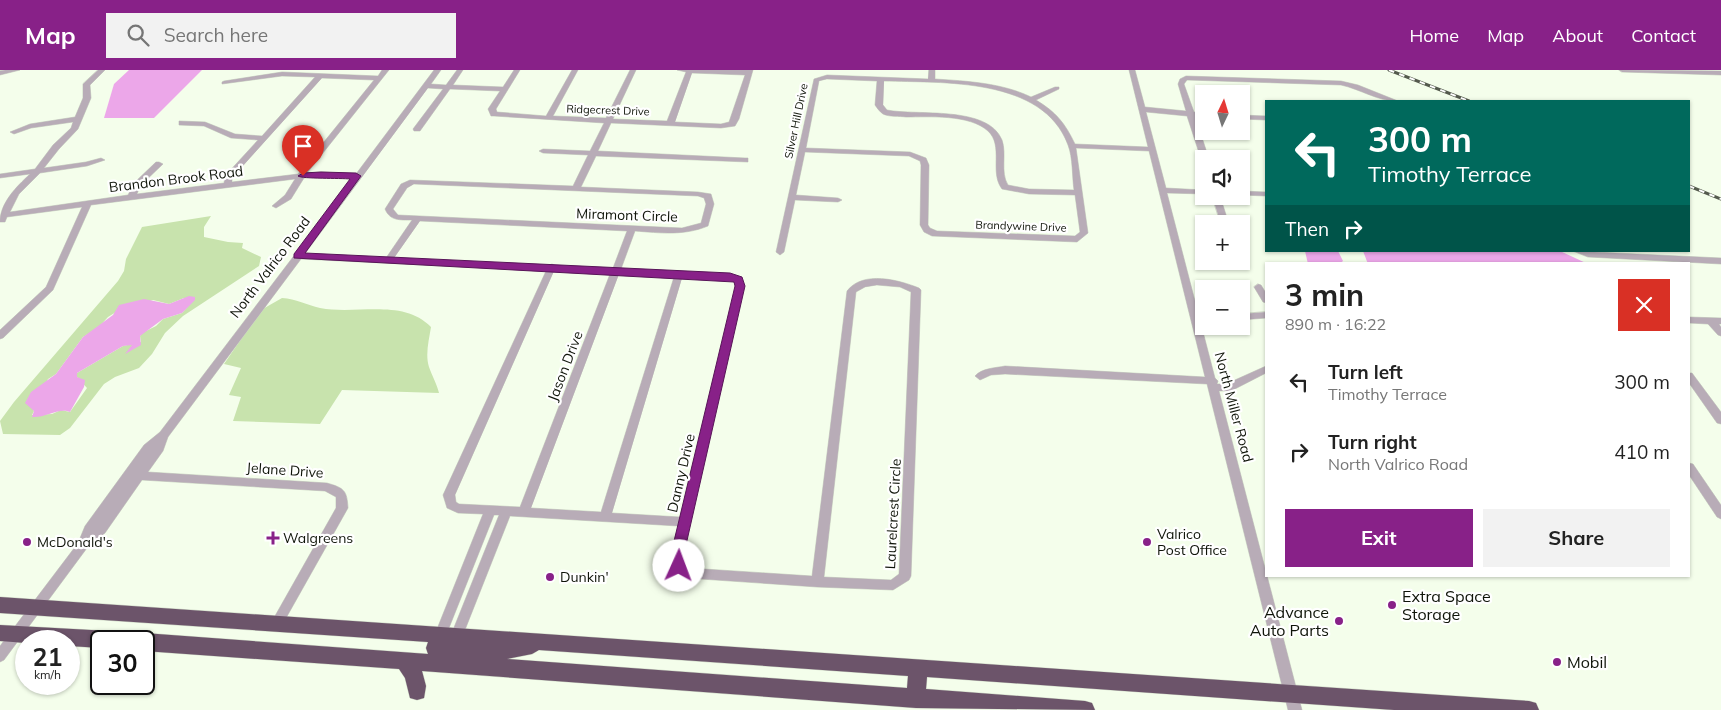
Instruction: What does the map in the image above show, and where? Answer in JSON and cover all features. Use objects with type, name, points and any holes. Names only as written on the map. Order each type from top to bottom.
[{"type":"highway","points":[[0,605],[277,622],[443,648],[916,699],[1085,710]]},
{"type":"highway","points":[[8,634],[90,639]]},
{"type":"highway","points":[[155,643],[402,660],[443,648],[505,651],[544,642],[918,669],[1293,702],[1529,710]]},
{"type":"highway","points":[[402,660],[409,665],[415,676],[417,690]]},
{"type":"highway","points":[[916,699],[918,669]]},
{"type":"street","points":[[0,73],[17,70]]},
{"type":"street","points":[[1,218],[15,193],[37,172],[56,147],[74,129],[87,98],[86,84],[102,70]]},
{"type":"street","points":[[276,206],[288,197],[303,176],[305,170],[386,70]]},
{"type":"street","name":"North Valrico Road","points":[[83,545],[89,529],[148,448],[164,434],[356,176],[438,70]]},
{"type":"street","points":[[417,129],[460,70]]},
{"type":"street","points":[[426,86],[505,89],[517,70]]},
{"type":"street","points":[[548,118],[575,70]]},
{"type":"street","points":[[576,189],[633,70]]},
{"type":"street","points":[[680,70],[749,72]]},
{"type":"street","points":[[670,124],[690,70]]},
{"type":"street","points":[[931,81],[932,70]]},
{"type":"street","name":"North Miller Road","points":[[1132,70],[1162,190],[1195,303]]},
{"type":"street","points":[[1622,70],[1721,73]]},
{"type":"street","name":"Ridgecrest Drive","points":[[505,89],[492,109],[494,114],[721,126],[732,124],[749,72]]},
{"type":"street","points":[[224,84],[282,74],[380,78]]},
{"type":"street","points":[[228,185],[228,178],[320,76]]},
{"type":"street","name":"Silver Hill Drive","points":[[780,252],[816,80],[827,77],[931,81]]},
{"type":"street","points":[[1201,150],[1181,82],[1189,77],[1341,83],[1356,86],[1391,100]]},
{"type":"street","points":[[882,79],[879,105],[885,112],[963,118],[990,128],[998,139],[1001,181],[1006,187],[1017,190],[1078,193]]},
{"type":"street","name":"Brandywine Drive","points":[[801,150],[910,154],[918,156],[925,165],[924,225],[927,230],[935,234],[1077,239],[1084,233],[1072,146],[1068,133],[1059,120],[1031,100],[1011,92],[987,86],[931,81]]},
{"type":"street","points":[[1031,100],[1056,88]]},
{"type":"street","points":[[1142,111],[1195,114]]},
{"type":"street","points":[[1250,117],[1265,118]]},
{"type":"street","points":[[14,132],[30,126],[79,119]]},
{"type":"street","points":[[182,123],[205,124],[234,136],[264,138]]},
{"type":"street","points":[[1072,146],[1152,149]]},
{"type":"street","points":[[543,151],[745,160]]},
{"type":"street","points":[[0,176],[37,172],[102,160]]},
{"type":"street","points":[[130,197],[137,185],[159,164]]},
{"type":"street","name":"Brandon Brook Road","points":[[1,218],[130,197],[303,176],[321,174],[356,176]]},
{"type":"street","name":"Miramont Circle","points":[[414,182],[698,194],[708,196],[710,204],[705,224],[682,231],[416,220],[396,218],[389,209],[404,186],[414,182]]},
{"type":"street","points":[[1162,190],[1195,192]]},
{"type":"street","points":[[1250,193],[1265,194]]},
{"type":"street","points":[[791,197],[838,200]]},
{"type":"street","points":[[0,336],[50,288],[88,203]]},
{"type":"street","points":[[389,260],[416,220]]},
{"type":"street","name":"Jason Drive","points":[[524,512],[632,229]]},
{"type":"street","points":[[1581,252],[1588,254],[1665,255],[1721,261]]},
{"type":"street","points":[[298,256],[678,274],[605,517]]},
{"type":"street","points":[[552,267],[449,495],[451,505],[458,508],[684,522]]},
{"type":"street","name":"Danny Drive","points":[[678,274],[730,277],[738,280],[740,286],[676,558],[679,566],[686,572],[817,582]]},
{"type":"street","name":"Laurelcrest Circle","points":[[864,283],[911,286],[916,290],[905,576],[893,585],[817,582],[852,291],[864,283]]},
{"type":"street","points":[[1258,287],[1265,298]]},
{"type":"street","points":[[1250,316],[1265,315]]},
{"type":"street","points":[[1690,320],[1716,321],[1721,333]]},
{"type":"street","name":"North Miller Road","points":[[1203,335],[1213,384],[1293,702]]},
{"type":"street","points":[[980,376],[990,372],[1005,370],[1213,384],[1227,388],[1265,369]]},
{"type":"street","points":[[1690,377],[1721,420]]},
{"type":"street","name":"North Valrico Road","points":[[0,656],[8,634],[37,607],[83,545],[101,530],[159,448],[164,434]]},
{"type":"street","points":[[1690,468],[1721,514]]},
{"type":"street","name":"Jelane Drive","points":[[139,476],[328,487],[342,495],[342,508],[277,622]]},
{"type":"street","points":[[443,648],[490,510]]},
{"type":"street","points":[[443,648],[506,511]]},
{"type":"green space","points":[[211,216],[204,227],[204,237],[243,243],[242,248],[261,257],[259,266],[183,316],[165,333],[152,354],[139,368],[115,377],[104,384],[70,428],[60,435],[3,434],[0,421],[14,402],[118,281],[124,271],[126,259],[142,227]],"holes":[[[184,298],[190,304],[182,313],[163,319],[156,326],[142,333],[140,336],[141,342],[123,346],[77,373],[76,376],[87,388],[70,412],[61,410],[52,414],[32,415],[33,409],[48,379],[56,374],[83,337],[98,328],[108,317],[116,312],[153,300],[169,304]]]},
{"type":"green space","points":[[282,298],[320,308],[334,310],[393,310],[420,318],[431,327],[427,357],[439,393],[342,390],[320,424],[233,421],[241,397],[229,395],[241,368],[224,364],[261,310]]},
{"type":"shaded area","points":[[129,70],[202,70],[154,118],[104,118],[114,84]]},
{"type":"shaded area","points":[[1305,252],[1338,252],[1343,261],[1342,262],[1308,262]]},
{"type":"shaded area","points":[[1363,252],[1562,252],[1584,262],[1367,262]]},
{"type":"shaded area","points":[[189,296],[195,297],[195,300],[182,313],[163,319],[140,336],[141,345],[125,354],[132,345],[123,346],[77,373],[77,377],[85,380],[84,387],[70,412],[61,411],[32,417],[34,411],[25,403],[31,392],[56,374],[83,337],[113,315],[119,305],[144,299],[169,304]]},
{"type":"railway","points":[[1389,70],[1466,100]]},
{"type":"railway","points":[[1690,186],[1721,199]]},
{"type":"place","name":"Walgreens","points":[[273,538]]},
{"type":"place","name":"McDonald's","points":[[27,542]]},
{"type":"place","name":"Valrico Post Office","points":[[1147,542]]},
{"type":"place","name":"Dunkin'","points":[[550,577]]},
{"type":"place","name":"Extra Space Storage","points":[[1392,605]]},
{"type":"place","name":"Advance Auto Parts","points":[[1339,621]]},
{"type":"place","name":"Mobil","points":[[1557,662]]},
{"type":"route","points":[[303,176],[321,174],[356,176],[298,256],[730,277],[738,280],[740,286],[676,558],[679,566]]}]
